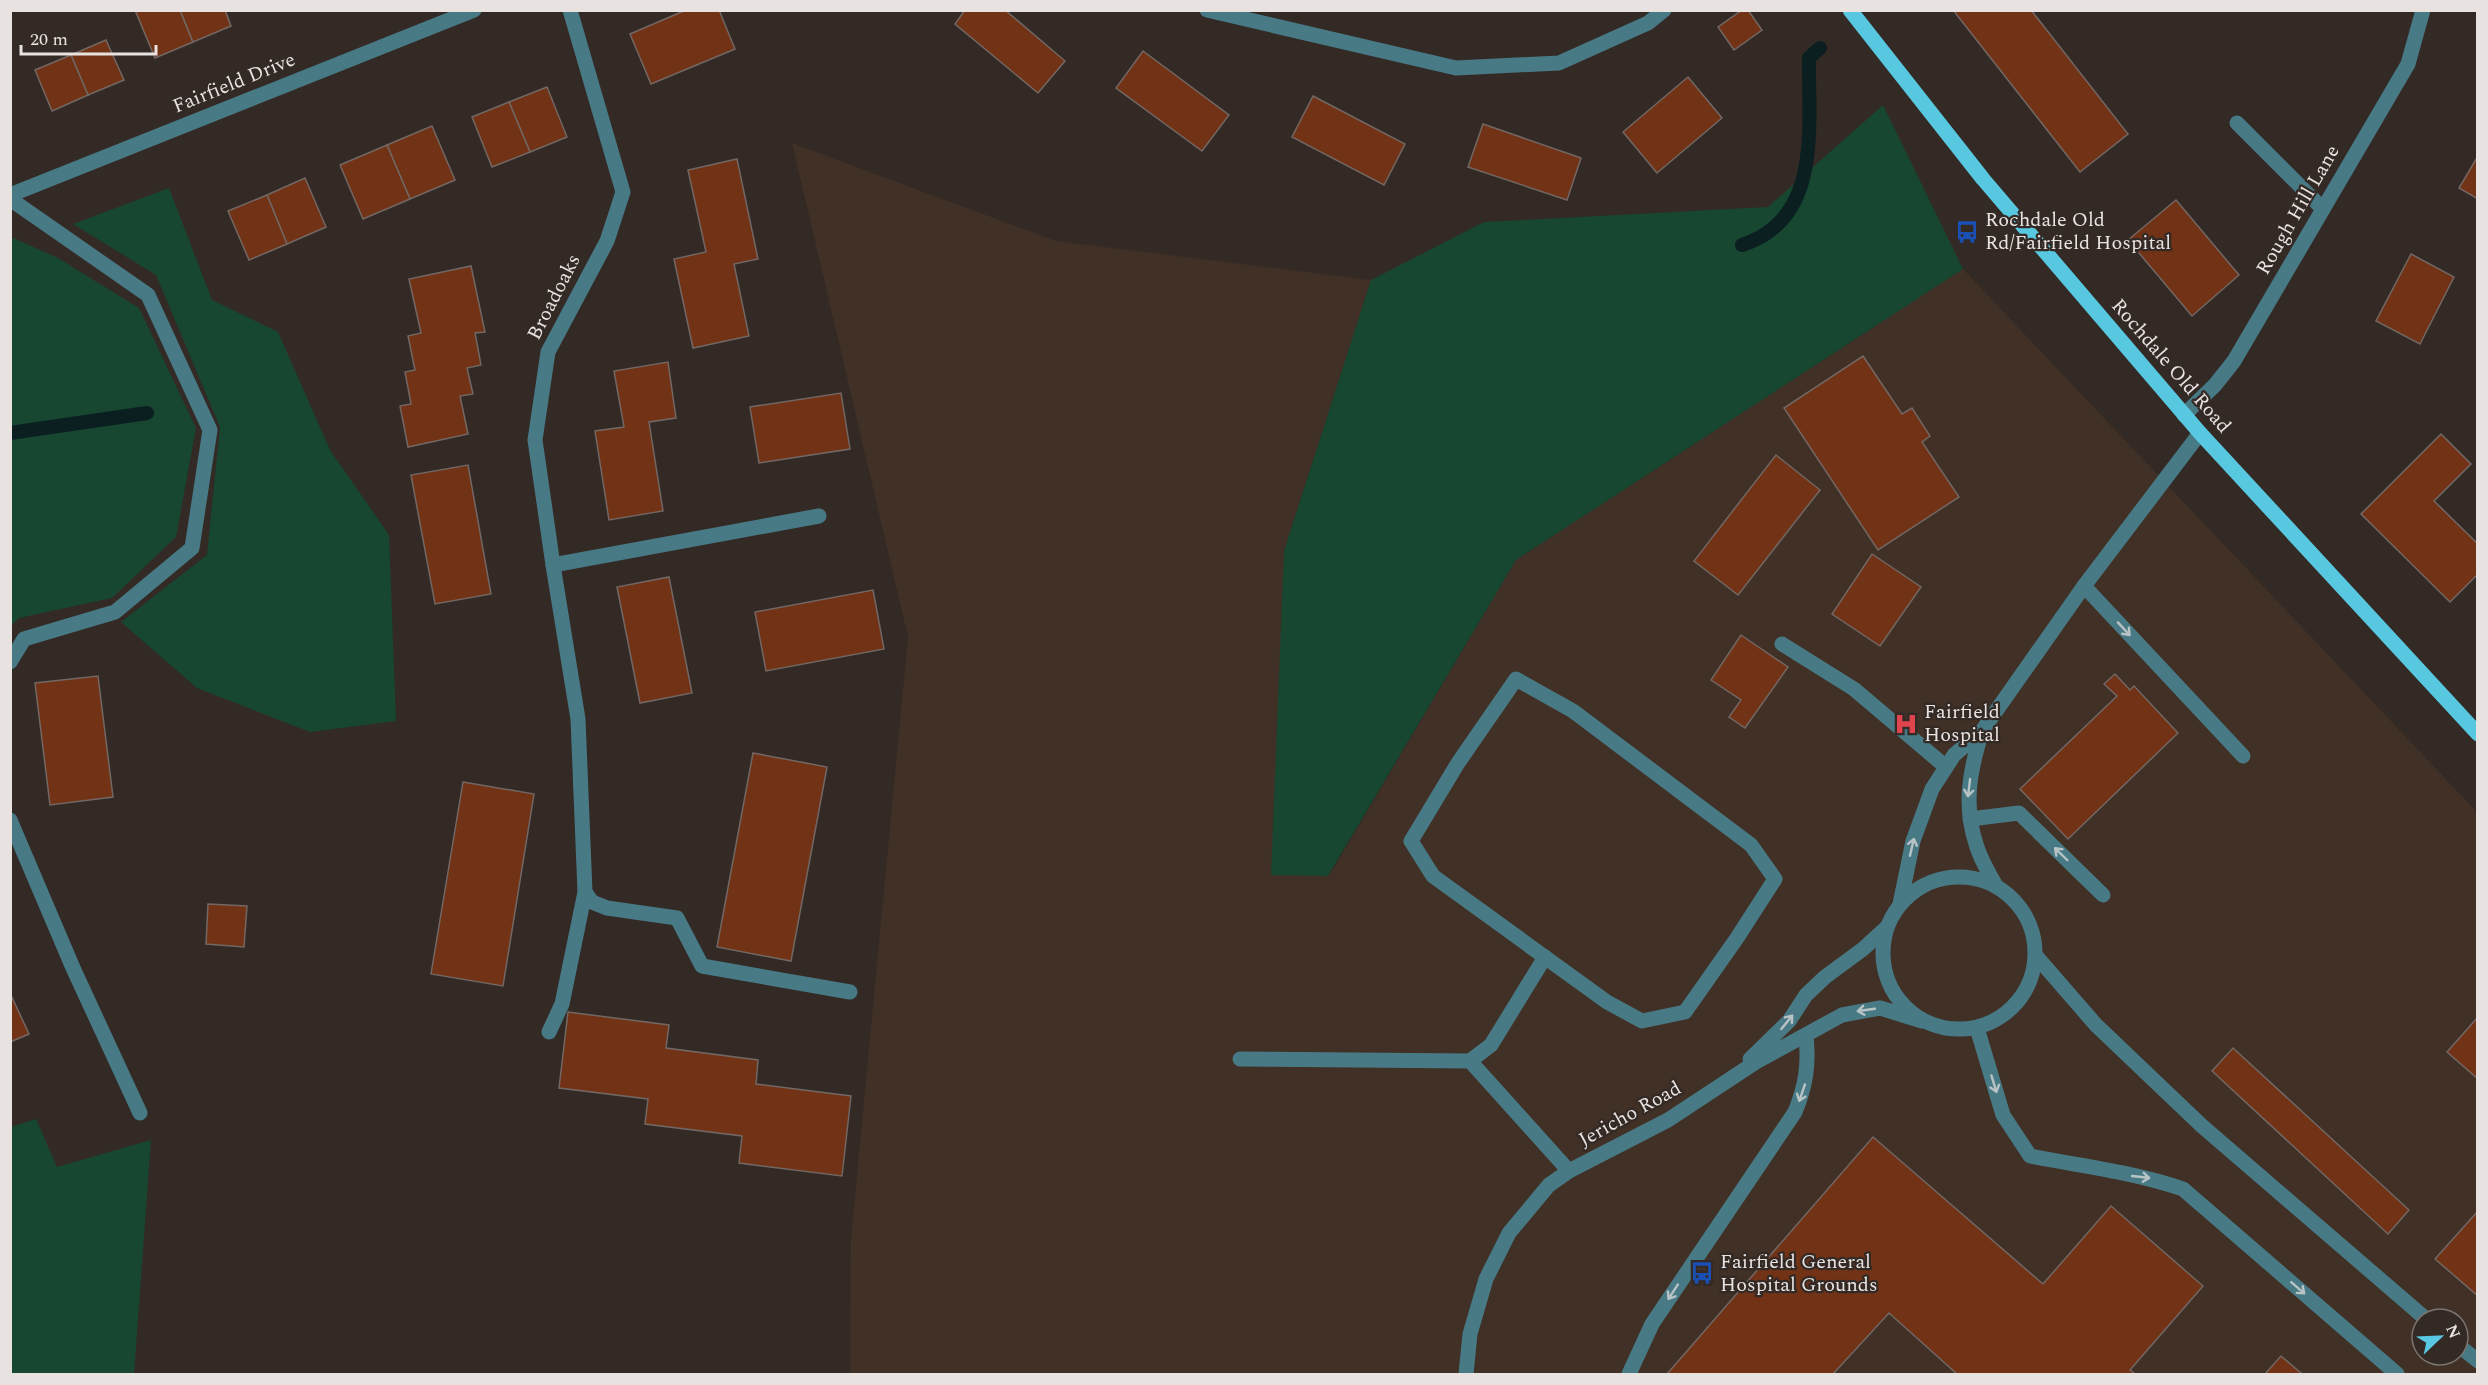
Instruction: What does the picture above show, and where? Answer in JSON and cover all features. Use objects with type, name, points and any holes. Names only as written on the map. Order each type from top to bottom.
[{"type":"main road","name":"Rochdale Old Road","points":[[1850,10],[1983,179],[2184,415],[2478,734]]},
{"type":"street","name":"Fairfield Drive","points":[[10,197],[474,10]]},
{"type":"street","name":"Broadoaks","points":[[549,1032],[562,1004],[585,892],[578,720],[535,440],[548,352],[607,241],[623,192],[570,10]]},
{"type":"street","points":[[1207,10],[1456,68],[1559,63],[1648,23],[1664,10]]},
{"type":"street","name":"Rough Hill Lane","points":[[2184,415],[2226,374],[2408,64],[2423,10]]},
{"type":"street","points":[[2237,123],[2323,208]]},
{"type":"street","points":[[10,197],[148,295],[210,430],[192,548],[115,612],[24,639],[10,662]]},
{"type":"street","points":[[1731,1078],[1789,1021],[1812,989],[1887,927],[1900,904],[1913,841],[1932,789],[1954,755],[1982,731],[2084,586],[2200,433]]},
{"type":"street","points":[[553,565],[819,516]]},
{"type":"street","points":[[2084,586],[2243,756]]},
{"type":"street","points":[[1782,644],[1854,689],[1946,767]]},
{"type":"street","points":[[1516,679],[1573,711],[1751,845],[1775,879],[1685,1012],[1642,1021],[1607,1002],[1545,957],[1433,876],[1411,841],[1458,763],[1516,679]]},
{"type":"street","points":[[1982,731],[1973,761],[1967,804],[1976,845],[1996,886]]},
{"type":"street","points":[[1970,819],[2019,813],[2103,895]]},
{"type":"street","points":[[10,820],[73,968],[140,1113]]},
{"type":"street","points":[[1887,927],[1882,953],[1887,980],[1902,1004],[1922,1021],[1948,1029],[1977,1028],[2001,1017],[2016,1004],[2030,982],[2036,956],[2030,926],[2016,903],[1996,886],[1974,878],[1947,877],[1922,886],[1900,904]]},
{"type":"street","points":[[585,892],[592,902],[607,908],[677,918],[702,966],[850,992]]},
{"type":"street","points":[[2036,956],[2096,1025],[2202,1126],[2412,1307]]},
{"type":"street","points":[[1240,1059],[1470,1061],[1491,1045],[1545,957]]},
{"type":"street","name":"Jericho Road","points":[[1466,1374],[1470,1334],[1486,1278],[1509,1233],[1549,1185],[1569,1171],[1668,1120],[1731,1078],[1842,1015],[1880,1008],[1922,1021]]},
{"type":"street","points":[[1977,1028],[2003,1115],[2030,1156],[2129,1176],[2152,1178],[2183,1189],[2397,1374]]},
{"type":"street","points":[[1629,1374],[1652,1324],[1795,1112],[1804,1089],[1809,1062],[1806,1036]]},
{"type":"street","points":[[1470,1061],[1569,1171]]},
{"type":"shaded area","name":"Fairfield Hospital","points":[[792,143],[1056,241],[1371,280],[1284,551],[1329,876],[1516,560],[1963,269],[2477,812],[2477,1374],[850,1374],[851,1238],[908,637]]},
{"type":"green space","points":[[1883,105],[1963,269],[1516,560],[1328,876],[1271,875],[1284,551],[1371,280],[1484,222],[1768,207]]},
{"type":"green space","points":[[169,188],[212,300],[278,332],[330,450],[389,535],[396,721],[310,732],[197,688],[121,622],[207,555],[220,427],[156,275],[73,224]]},
{"type":"green space","points":[[11,237],[58,258],[139,308],[196,428],[176,537],[112,598],[19,618],[11,626]]},
{"type":"green space","points":[[36,1119],[57,1167],[151,1140],[134,1374],[11,1374],[11,1127]]},
{"type":"building","points":[[135,10],[180,10],[193,42],[155,58]]},
{"type":"building","points":[[180,10],[225,10],[231,26],[193,42]]},
{"type":"building","points":[[686,10],[719,10],[735,49],[651,84],[630,34]]},
{"type":"building","points":[[965,10],[1005,10],[1065,61],[1038,93],[955,24]]},
{"type":"building","points":[[1742,10],[1748,10],[1762,30],[1734,50],[1718,27]]},
{"type":"building","points":[[1953,10],[2031,10],[2128,134],[2080,172]]},
{"type":"building","points":[[106,40],[124,80],[88,95],[71,55]]},
{"type":"building","points":[[1143,51],[1229,115],[1202,151],[1116,88]]},
{"type":"building","points":[[71,55],[88,95],[52,111],[35,70]]},
{"type":"building","points":[[1688,77],[1722,118],[1657,173],[1623,132]]},
{"type":"building","points":[[547,87],[567,137],[530,152],[509,102]]},
{"type":"building","points":[[1313,96],[1405,144],[1384,185],[1292,137]]},
{"type":"building","points":[[509,102],[530,152],[492,167],[472,117]]},
{"type":"building","points":[[1483,124],[1581,158],[1567,200],[1468,167]]},
{"type":"building","points":[[432,126],[455,180],[410,199],[387,145]]},
{"type":"building","points":[[387,145],[410,199],[363,219],[340,165]]},
{"type":"building","points":[[2478,156],[2478,199],[2459,188]]},
{"type":"building","points":[[737,159],[758,259],[734,264],[749,336],[693,348],[674,259],[706,252],[688,170]]},
{"type":"building","points":[[305,178],[326,227],[287,244],[267,195]]},
{"type":"building","points":[[267,195],[287,244],[249,260],[228,211]]},
{"type":"building","points":[[2176,200],[2239,275],[2192,316],[2128,240]]},
{"type":"building","points":[[2411,254],[2454,277],[2420,344],[2376,321]]},
{"type":"building","points":[[471,266],[485,332],[475,333],[481,365],[467,368],[473,394],[460,396],[468,434],[408,447],[400,406],[411,404],[405,372],[415,370],[408,336],[421,333],[409,279]]},
{"type":"building","points":[[1863,356],[1902,414],[1912,408],[1930,436],[1922,442],[1959,497],[1878,550],[1784,408]]},
{"type":"building","points":[[668,362],[676,418],[649,422],[663,511],[609,520],[595,431],[624,427],[614,371]]},
{"type":"building","points":[[841,393],[850,449],[759,463],[750,407]]},
{"type":"building","points":[[2441,434],[2471,464],[2434,501],[2478,544],[2478,574],[2450,602],[2361,514]]},
{"type":"building","points":[[1776,455],[1820,490],[1738,595],[1694,561]]},
{"type":"building","points":[[468,465],[491,594],[435,604],[411,475]]},
{"type":"building","points":[[1872,554],[1921,587],[1880,646],[1832,614]]},
{"type":"building","points":[[669,577],[692,693],[640,703],[617,587]]},
{"type":"building","points":[[873,590],[884,649],[766,671],[755,612]]},
{"type":"building","points":[[1741,635],[1788,667],[1745,728],[1729,717],[1741,700],[1711,680]]},
{"type":"building","points":[[2115,674],[2130,690],[2134,686],[2178,733],[2068,839],[2020,789],[2117,696],[2104,684]]},
{"type":"building","points":[[98,676],[113,797],[50,805],[35,683]]},
{"type":"building","points":[[753,753],[827,767],[791,961],[717,947]]},
{"type":"building","points":[[463,782],[534,794],[503,986],[431,974]]},
{"type":"building","points":[[208,904],[247,906],[244,947],[206,944]]},
{"type":"building","points":[[10,993],[29,1034],[10,1042]]},
{"type":"building","points":[[568,1012],[669,1025],[666,1048],[758,1060],[756,1084],[851,1096],[842,1176],[739,1163],[742,1136],[645,1124],[648,1099],[559,1088]]},
{"type":"building","points":[[2478,1017],[2478,1079],[2447,1052]]},
{"type":"building","points":[[2233,1048],[2409,1210],[2388,1234],[2212,1071]]},
{"type":"building","points":[[1873,1137],[2043,1284],[2111,1206],[2203,1286],[2130,1370],[2135,1374],[1957,1374],[1889,1313],[1833,1374],[1667,1374]]},
{"type":"building","points":[[2478,1211],[2478,1296],[2435,1259]]},
{"type":"building","points":[[2281,1356],[2302,1374],[2265,1374]]},
{"type":"waterway","points":[[1742,245],[1768,232],[1786,214],[1799,192],[1809,140],[1809,58],[1820,48]]},
{"type":"waterway","points":[[10,433],[147,413]]},
{"type":"place","name":"Rochdale Old Rd/Fairfield Hospital","points":[[1967,232]]},
{"type":"place","name":"Fairfield Hospital","points":[[1906,724]]},
{"type":"place","name":"Fairfield General Hospital Grounds","points":[[1702,1273]]}]
